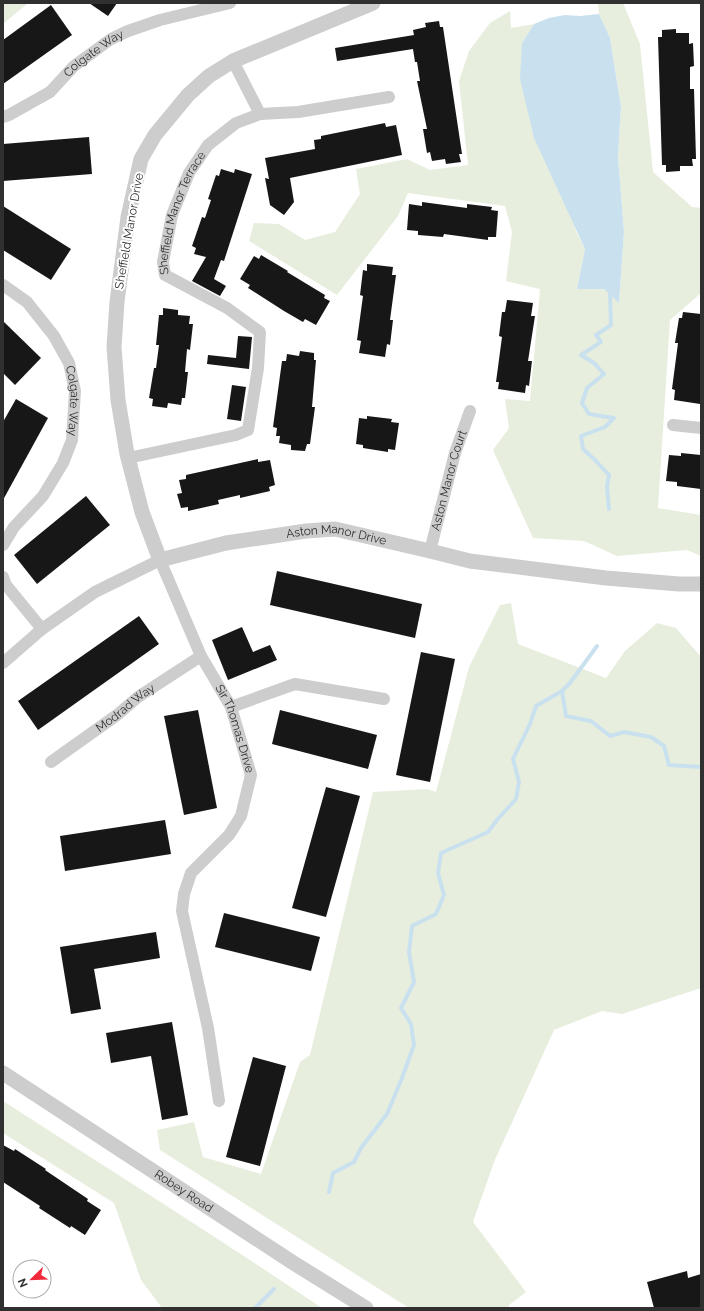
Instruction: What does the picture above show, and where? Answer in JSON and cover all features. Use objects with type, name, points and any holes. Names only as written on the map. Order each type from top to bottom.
[{"type":"street","name":"Colgate Way","points":[[3,117],[50,92],[74,66],[111,40],[128,31],[194,8],[230,3]]},
{"type":"street","name":"Sheffield Manor Drive","points":[[160,560],[142,512],[128,458],[118,400],[114,346],[117,302],[128,217],[141,159],[155,134],[188,95],[209,76],[233,61],[373,3]]},
{"type":"street","points":[[233,61],[260,114]]},
{"type":"street","name":"Sheffield Manor Terrace","points":[[128,458],[236,435],[248,430],[258,368],[260,332],[227,308],[165,275],[163,262],[172,215],[189,173],[208,145],[236,123],[260,114],[298,112],[389,97]]},
{"type":"street","name":"Colgate Way","points":[[3,285],[27,302],[54,336],[69,363],[75,391],[72,440],[63,463],[43,496],[14,527],[3,545]]},
{"type":"street","name":"Aston Manor Court","points":[[430,551],[455,453],[470,411]]},
{"type":"street","points":[[673,426],[701,428]]},
{"type":"street","name":"Aston Manor Drive","points":[[3,663],[42,629],[95,592],[160,560],[226,543],[306,530],[335,529],[470,561],[598,577],[679,584],[701,584]]},
{"type":"street","name":"Sir Thomas Drive","points":[[160,560],[201,656],[230,707],[251,775],[241,816],[228,835],[191,873],[184,894],[182,911],[208,1028],[219,1101]]},
{"type":"street","points":[[3,577],[6,585],[42,629]]},
{"type":"street","name":"Modrad Way","points":[[51,762],[117,715],[138,697],[201,656]]},
{"type":"street","points":[[230,707],[295,684],[384,699]]},
{"type":"street","name":"Robey Road","points":[[3,1073],[292,1262],[366,1308]]},
{"type":"green space","points":[[3,3],[28,3],[3,24]]},
{"type":"green space","points":[[598,3],[623,3],[640,44],[653,172],[692,207],[701,208],[701,293],[670,320],[658,508],[701,515],[701,556],[687,550],[617,556],[584,541],[533,538],[493,450],[509,428],[505,399],[530,401],[540,289],[506,281],[512,232],[505,206],[408,193],[398,216],[337,295],[249,241],[254,223],[279,224],[305,240],[335,232],[360,194],[356,169],[407,159],[430,170],[468,165],[459,81],[469,51],[490,23],[510,11],[511,28],[534,24],[522,43],[576,231],[585,249],[577,289],[604,289],[619,302],[624,232],[618,156],[621,107],[610,38],[599,14]]},
{"type":"green space","points":[[511,603],[518,644],[606,678],[625,651],[657,623],[676,628],[701,657],[701,988],[622,1014],[602,1011],[554,1030],[494,1162],[473,1222],[526,1292],[509,1305],[509,1308],[409,1308],[160,1150],[157,1130],[194,1122],[203,1157],[261,1174],[300,1062],[310,1055],[373,792],[427,789],[436,792],[469,667],[500,605]]},
{"type":"green space","points":[[3,1101],[203,1229],[322,1308],[162,1308],[141,1280],[114,1203],[3,1133]]},
{"type":"water","points":[[599,14],[610,38],[621,107],[618,156],[624,232],[619,303],[604,289],[577,289],[585,249],[534,138],[520,79],[522,43],[534,24],[549,18],[565,15],[580,16]]},
{"type":"building","points":[[89,3],[117,3],[108,16]]},
{"type":"building","points":[[51,5],[72,35],[3,84],[3,40]]},
{"type":"building","points":[[439,21],[440,27],[443,27],[462,154],[459,154],[461,162],[446,164],[445,159],[432,161],[430,152],[427,153],[423,129],[427,129],[417,81],[420,81],[417,62],[415,62],[413,49],[337,61],[335,48],[414,35],[413,30],[426,27],[425,23]]},
{"type":"building","points":[[676,29],[676,33],[689,33],[689,44],[693,43],[694,66],[690,67],[690,89],[694,89],[696,159],[692,159],[693,166],[680,166],[680,171],[666,172],[666,165],[662,165],[658,37],[662,37],[662,30]]},
{"type":"building","points":[[385,123],[386,127],[396,125],[402,155],[290,178],[294,202],[284,215],[270,205],[265,178],[269,179],[265,158],[315,149],[314,140],[321,139],[321,136]]},
{"type":"building","points":[[89,137],[92,174],[3,181],[3,144]]},
{"type":"building","points":[[221,169],[234,173],[235,169],[252,174],[224,261],[221,260],[214,279],[226,286],[220,296],[192,281],[206,257],[194,254],[196,248],[192,246],[202,217],[205,218],[211,200],[208,199],[216,175],[219,176]]},
{"type":"building","points":[[422,202],[467,208],[467,204],[492,207],[491,210],[498,211],[496,237],[488,237],[488,240],[444,234],[443,237],[418,235],[418,231],[407,230],[409,204],[422,206]]},
{"type":"building","points":[[3,206],[71,249],[51,280],[3,250]]},
{"type":"building","points":[[261,255],[325,295],[324,298],[330,301],[316,325],[305,319],[303,322],[284,311],[248,288],[250,285],[240,279],[254,256],[259,259]]},
{"type":"building","points":[[367,264],[393,267],[392,275],[396,275],[390,320],[393,320],[390,345],[387,344],[385,357],[359,353],[361,341],[357,340],[363,296],[360,295],[363,270],[367,271]]},
{"type":"building","points":[[507,300],[533,303],[531,316],[535,316],[528,361],[532,361],[529,386],[526,385],[525,393],[498,389],[499,382],[496,382],[502,337],[499,336],[502,312],[505,312]]},
{"type":"building","points":[[163,308],[178,310],[178,315],[190,316],[189,324],[193,324],[190,350],[187,349],[185,372],[188,372],[185,398],[182,398],[181,405],[168,403],[167,408],[152,406],[153,399],[149,398],[154,368],[156,368],[159,345],[156,345],[159,315],[163,315]]},
{"type":"building","points":[[683,312],[701,314],[700,404],[674,400],[675,390],[672,389],[678,343],[675,343],[679,318],[682,318]]},
{"type":"building","points":[[3,321],[41,358],[15,385],[3,373]]},
{"type":"building","points":[[238,336],[252,337],[249,369],[207,364],[208,355],[236,358]]},
{"type":"building","points":[[300,351],[314,353],[314,360],[316,360],[312,407],[315,407],[310,444],[307,444],[305,451],[291,450],[291,445],[279,443],[280,436],[276,436],[277,428],[273,427],[282,361],[286,361],[287,354],[299,356]]},
{"type":"building","points":[[232,385],[246,387],[241,421],[227,419]]},
{"type":"building","points":[[16,399],[48,418],[3,500],[3,422]]},
{"type":"building","points":[[367,416],[392,419],[391,422],[399,423],[395,450],[388,449],[388,452],[363,448],[363,445],[356,444],[359,418],[367,419]]},
{"type":"building","points":[[681,453],[701,455],[701,489],[677,486],[677,482],[666,481],[669,455],[681,456]]},
{"type":"building","points":[[258,459],[258,462],[270,460],[275,485],[269,487],[270,491],[240,498],[240,495],[218,500],[219,504],[188,511],[188,507],[181,508],[177,494],[182,493],[179,480],[186,479],[186,475]]},
{"type":"building","points":[[86,496],[110,525],[37,584],[14,555]]},
{"type":"building","points":[[277,571],[422,604],[415,638],[270,605]]},
{"type":"building","points":[[139,616],[159,644],[38,730],[18,701]]},
{"type":"building","points":[[242,627],[253,652],[270,645],[277,660],[228,680],[212,640]]},
{"type":"building","points":[[421,652],[455,659],[430,782],[396,775]]},
{"type":"building","points":[[198,710],[217,808],[184,815],[164,716]]},
{"type":"building","points":[[280,710],[377,735],[368,769],[272,744]]},
{"type":"building","points":[[326,787],[360,796],[326,917],[292,908]]},
{"type":"building","points":[[165,820],[171,854],[65,871],[60,836]]},
{"type":"building","points":[[224,913],[320,937],[311,971],[215,947]]},
{"type":"building","points":[[156,932],[160,958],[94,969],[101,1009],[71,1014],[60,947]]},
{"type":"building","points":[[172,1022],[188,1115],[162,1120],[151,1056],[111,1063],[106,1033]]},
{"type":"building","points":[[253,1057],[286,1066],[260,1166],[226,1157]]},
{"type":"building","points":[[3,1145],[14,1151],[15,1149],[46,1169],[45,1170],[88,1199],[87,1201],[101,1210],[85,1235],[71,1226],[70,1228],[39,1208],[40,1206],[3,1182]]},
{"type":"building","points":[[687,1271],[688,1278],[701,1274],[701,1308],[654,1308],[647,1282]]},
{"type":"waterway","points":[[609,509],[607,487],[609,475],[583,449],[581,436],[605,427],[614,418],[589,414],[582,403],[587,388],[604,374],[594,363],[581,355],[601,342],[596,335],[611,325],[610,295]]},
{"type":"waterway","points":[[329,1192],[333,1173],[354,1162],[361,1148],[387,1114],[414,1045],[411,1024],[401,1008],[414,982],[409,952],[412,926],[436,914],[444,895],[438,873],[441,853],[488,832],[516,799],[519,782],[513,759],[530,724],[536,706],[562,691],[570,683],[597,646]]},
{"type":"waterway","points":[[562,691],[566,716],[591,721],[610,736],[624,732],[651,737],[664,746],[669,765],[701,767]]},
{"type":"waterway","points":[[255,1308],[274,1289]]}]
